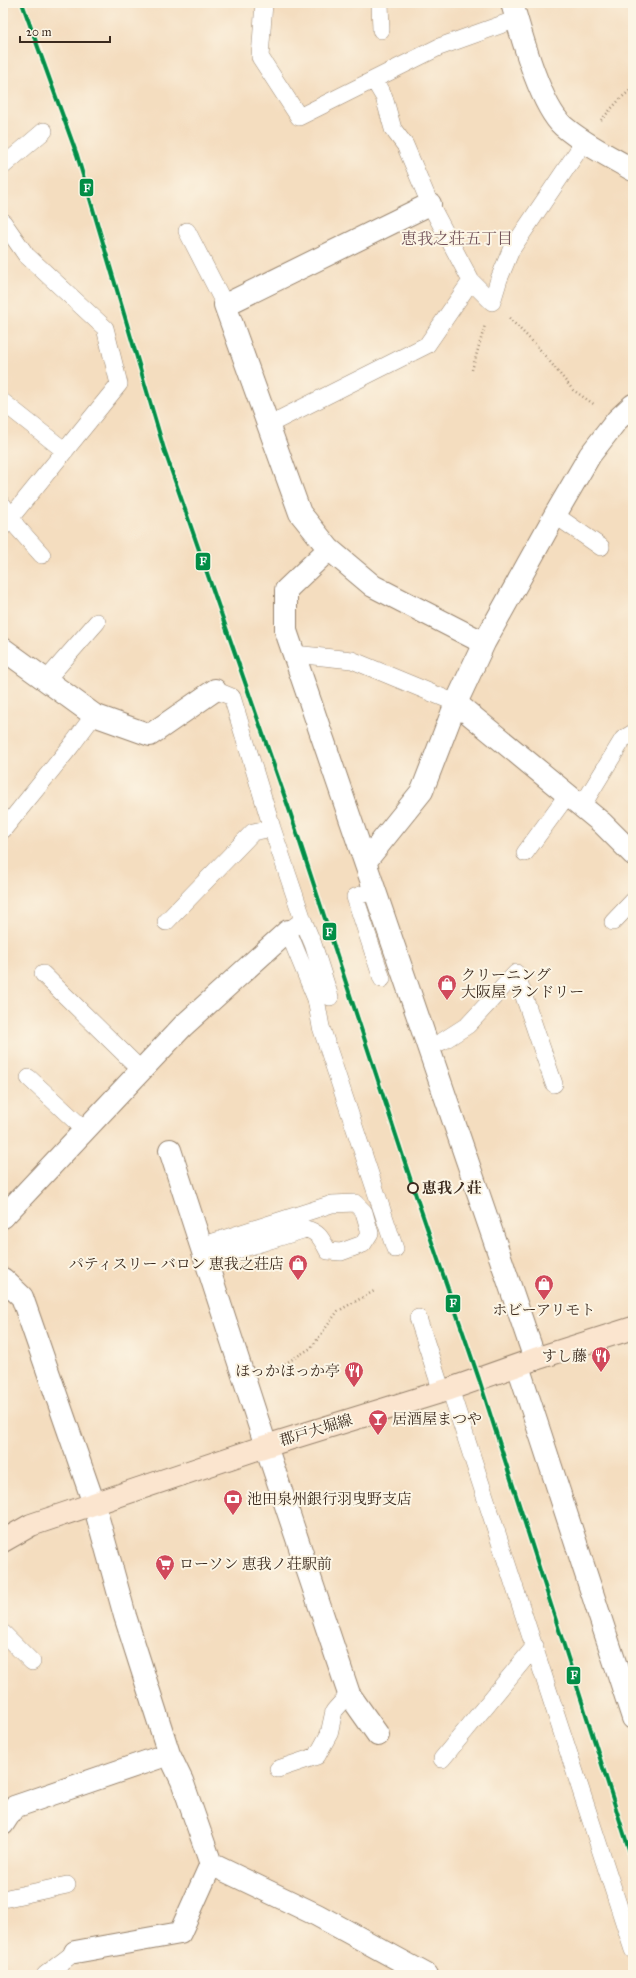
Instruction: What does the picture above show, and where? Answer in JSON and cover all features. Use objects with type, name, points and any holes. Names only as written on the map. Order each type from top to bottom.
[{"type":"main road","name":"郡戸大堀線","points":[[3,1541],[31,1525],[266,1446],[446,1390],[633,1328]]},
{"type":"street","points":[[514,11],[546,104],[562,125],[584,142],[633,170]]},
{"type":"street","points":[[430,204],[225,305],[300,513],[330,550],[373,586],[484,643]]},
{"type":"street","points":[[365,862],[422,791],[456,703],[484,643],[590,455],[617,420],[633,405]]},
{"type":"street","points":[[330,550],[286,590],[286,631],[429,1047],[527,1363],[633,1718]]},
{"type":"street","points":[[3,649],[47,679],[94,715],[150,735],[215,690]]},
{"type":"street","points":[[456,703],[602,823],[633,854]]},
{"type":"street","points":[[3,1217],[183,1026],[295,925]]},
{"type":"street","points":[[170,1150],[266,1446],[349,1694],[378,1735]]},
{"type":"street","points":[[3,1279],[22,1297],[94,1504],[125,1616],[169,1754],[182,1781],[211,1864],[180,1933],[75,1952]]},
{"type":"street","points":[[3,1824],[14,1807],[169,1754]]},
{"type":"street","points":[[211,1864],[317,1916],[427,1975]]},
{"type":"lane","points":[[264,3],[260,57],[299,117],[514,11]]},
{"type":"lane","points":[[380,3],[382,30]]},
{"type":"lane","points":[[374,80],[384,97],[393,129],[405,145],[430,204],[471,281],[492,302],[499,279],[511,250],[584,142]]},
{"type":"lane","points":[[3,166],[44,131]]},
{"type":"lane","points":[[3,222],[26,255],[105,328],[119,384],[65,451],[5,517],[42,555]]},
{"type":"lane","points":[[187,231],[225,305]]},
{"type":"lane","points":[[268,425],[427,345],[471,281]]},
{"type":"lane","points":[[3,402],[65,451]]},
{"type":"lane","points":[[555,515],[601,548]]},
{"type":"lane","points":[[47,679],[97,622]]},
{"type":"lane","points":[[294,654],[352,660],[456,703]]},
{"type":"lane","points":[[215,690],[232,697],[272,828],[295,925],[316,999],[321,1027],[395,1249]]},
{"type":"lane","points":[[3,830],[71,746],[94,715]]},
{"type":"lane","points":[[525,853],[575,800],[624,739],[633,733]]},
{"type":"lane","points":[[166,922],[253,832],[272,828]]},
{"type":"lane","points":[[375,890],[355,897],[382,979]]},
{"type":"lane","points":[[613,922],[633,901]]},
{"type":"lane","points":[[295,925],[313,944],[330,997]]},
{"type":"lane","points":[[429,1047],[443,1041],[468,1026],[516,973],[554,1084]]},
{"type":"lane","points":[[43,974],[141,1070]]},
{"type":"lane","points":[[29,1078],[85,1130]]},
{"type":"lane","points":[[355,1203],[364,1212],[370,1233],[363,1244],[341,1252],[328,1251],[322,1238],[315,1231],[306,1229],[203,1253],[332,1204],[355,1203]]},
{"type":"lane","points":[[418,1318],[446,1390],[535,1646],[633,1950]]},
{"type":"lane","points":[[3,1633],[32,1662]]},
{"type":"lane","points":[[442,1759],[535,1646]]},
{"type":"lane","points":[[278,1769],[317,1756],[329,1734],[334,1711],[349,1694]]},
{"type":"lane","points":[[3,1899],[67,1885]]},
{"type":"lane","points":[[45,1975],[75,1952]]},
{"type":"path","points":[[584,142],[590,132],[610,109],[633,88]]},
{"type":"path","points":[[472,370],[492,302],[538,346],[573,390],[617,420]]},
{"type":"path","points":[[246,1383],[257,1380],[311,1348],[338,1311],[376,1290]]},
{"type":"transit line","name":"F","points":[[22,3],[77,155],[164,449],[289,809],[413,1187],[479,1379],[633,1862]]},
{"type":"place","name":"クリーニング 大阪屋 ランドリー","points":[[447,1001]]},
{"type":"place","name":"恵我ノ荘","points":[[413,1188]]},
{"type":"place","name":"パティスリー バロン 恵我之荘店","points":[[298,1281]]},
{"type":"place","name":"ホビーアリモト","points":[[544,1301]]},
{"type":"place","name":"すし藤","points":[[601,1373]]},
{"type":"place","name":"ほっかほっか亭","points":[[354,1388]]},
{"type":"place","name":"居酒屋まつや","points":[[378,1436]]},
{"type":"place","name":"池田泉州銀行羽曳野支店","points":[[233,1516]]},
{"type":"place","name":"ローソン 恵我ノ荘駅前","points":[[165,1581]]},
{"type":"district","name":"恵我之荘五丁目","points":[[457,238]]}]
